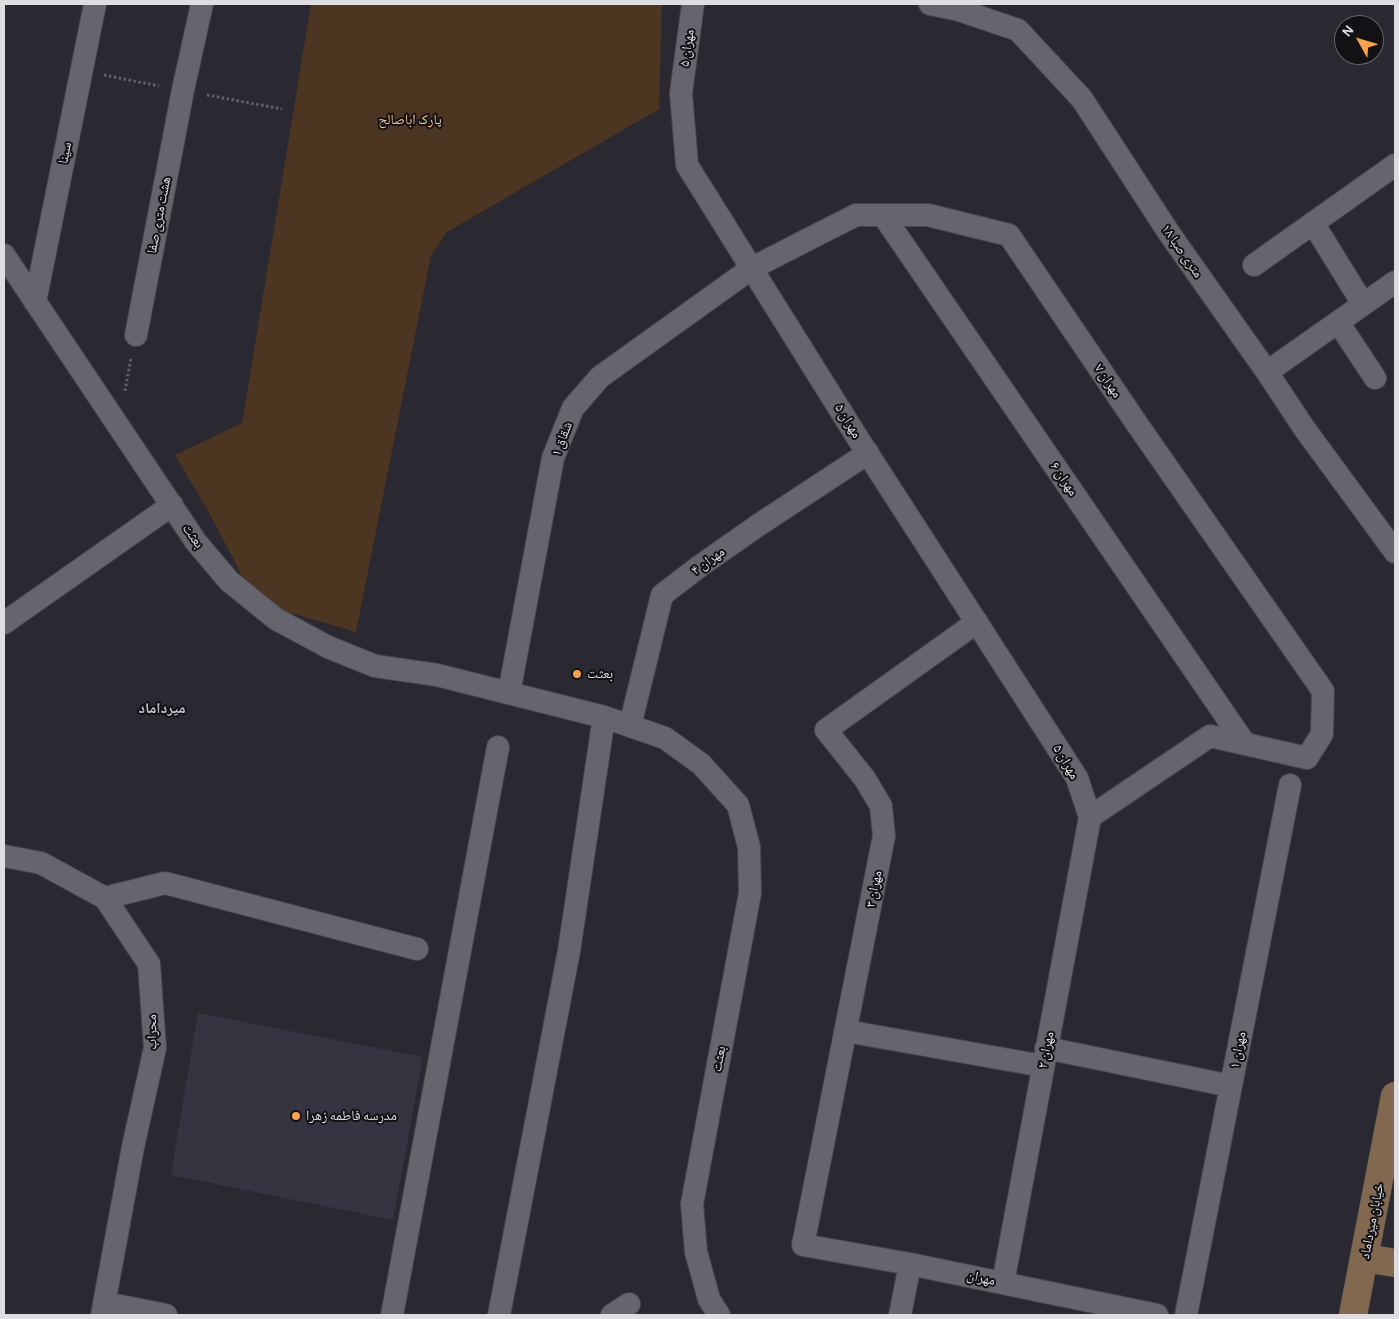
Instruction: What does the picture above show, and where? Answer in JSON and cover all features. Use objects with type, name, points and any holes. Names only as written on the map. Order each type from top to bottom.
[{"type":"main road","name":"خیابان میرداماد","points":[[1353,1315],[1395,1096]]},
{"type":"main road","points":[[1365,1258],[1395,1263]]},
{"type":"street","name":"سینا","points":[[35,302],[95,4]]},
{"type":"street","name":"هشت متری صفا","points":[[136,335],[183,90],[202,4]]},
{"type":"street","name":"مهران ۵","points":[[693,4],[681,93],[687,165],[868,453],[1077,778],[1090,816]]},
{"type":"street","name":"متری صبا ۱۸","points":[[930,4],[959,10],[1018,30],[1082,99],[1169,233],[1304,428],[1395,552]]},
{"type":"street","points":[[1254,264],[1393,171]]},
{"type":"street","name":"مهران ۷","points":[[752,268],[856,214],[928,215],[1009,235],[1137,424],[1323,691],[1322,734],[1307,758],[1245,744]]},
{"type":"street","name":"مهران ۶","points":[[883,215],[1245,744]]},
{"type":"street","points":[[1313,223],[1363,304]]},
{"type":"street","name":"بعثت","points":[[4,255],[196,542],[228,581],[276,619],[328,647],[375,666],[438,675],[604,718],[665,738],[701,764],[738,805],[749,848],[750,893],[692,1204],[696,1252],[709,1298],[719,1315]]},
{"type":"street","name":"شقاق ۱","points":[[510,693],[554,458],[573,408],[600,377],[752,268]]},
{"type":"street","points":[[1267,372],[1395,282]]},
{"type":"street","points":[[1338,322],[1375,378]]},
{"type":"street","name":"مهران ۴","points":[[630,726],[662,595],[757,526],[868,453]]},
{"type":"street","points":[[4,623],[172,505]]},
{"type":"street","name":"مهران ۳","points":[[804,1245],[884,836],[880,806],[865,779],[826,730],[977,622]]},
{"type":"street","points":[[499,1315],[569,951],[604,718]]},
{"type":"street","points":[[1090,816],[1210,736],[1245,744]]},
{"type":"street","points":[[392,1315],[498,746]]},
{"type":"street","name":"مهران ۱","points":[[1186,1315],[1290,785]]},
{"type":"street","name":"مهران ۲","points":[[1003,1283],[1090,816]]},
{"type":"street","name":"محراب","points":[[4,856],[41,863],[105,898],[149,964],[155,1048],[133,1147],[103,1309]]},
{"type":"street","points":[[105,898],[165,884],[417,949]]},
{"type":"street","points":[[846,1031],[1045,1057],[1231,1086]]},
{"type":"street","name":"مهران","points":[[804,1245],[910,1264],[1157,1315]]},
{"type":"street","points":[[900,1315],[910,1264]]},
{"type":"street","points":[[103,1309],[166,1315]]},
{"type":"path","points":[[118,426],[136,335]]},
{"type":"shaded area","name":"مدرسه فاطمه زهرا","points":[[198,1013],[423,1057],[393,1220],[171,1175]]},
{"type":"green space","name":"پارک اباصالح","points":[[311,4],[662,4],[659,109],[447,232],[431,255],[356,632],[256,603],[212,518],[175,455],[242,423]]},
{"type":"place","name":"بعثت","points":[[577,674]]},
{"type":"place","name":"مدرسه فاطمه زهرا","points":[[296,1116]]},
{"type":"district","name":"میرداماد","points":[[162,708]]}]
